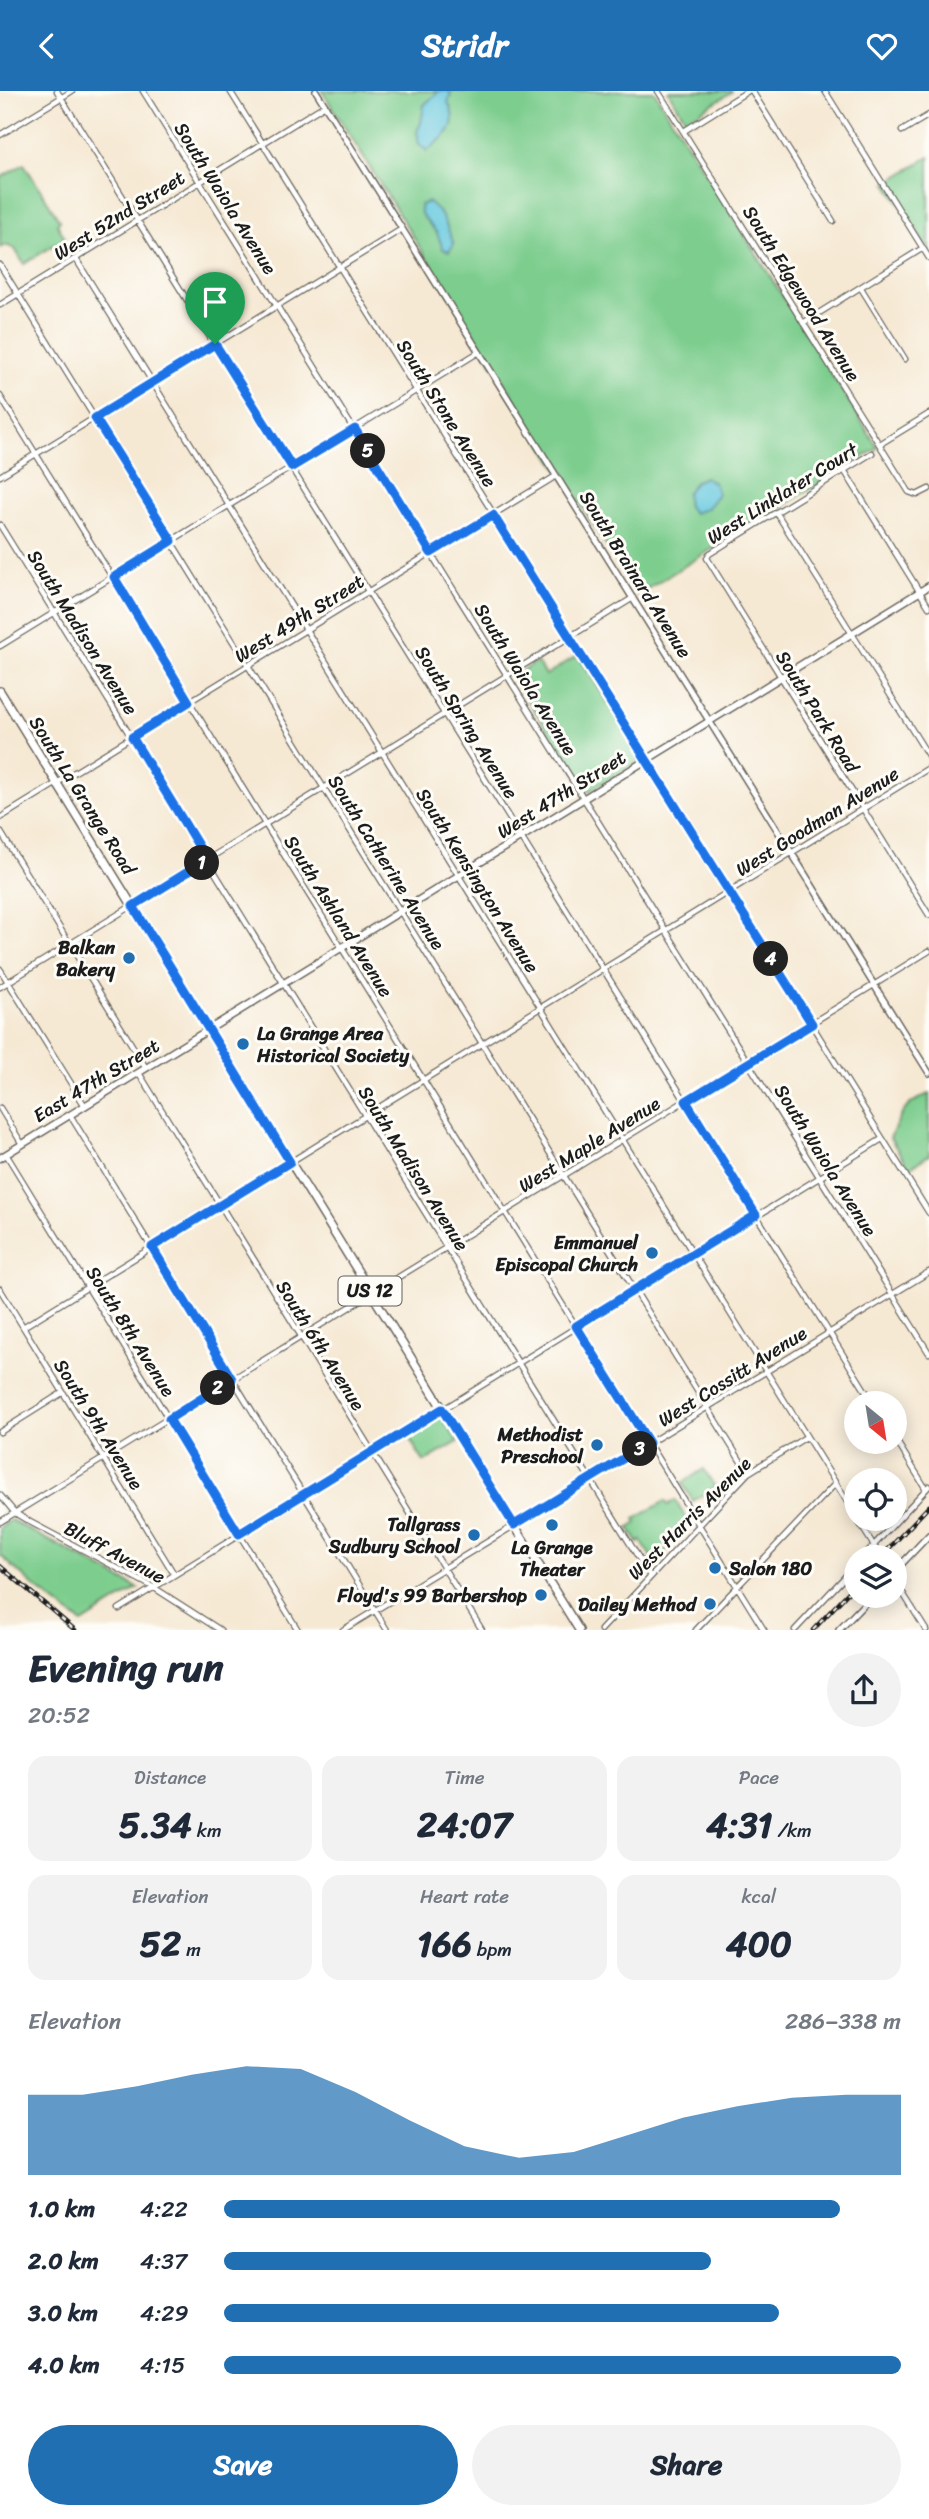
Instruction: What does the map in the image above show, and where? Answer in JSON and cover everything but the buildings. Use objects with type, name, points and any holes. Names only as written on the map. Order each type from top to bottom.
[{"type":"main road","name":"West 47th Street","points":[[210,1030],[929,586]]},
{"type":"main road","name":"South La Grange Road","points":[[0,691],[579,1630]]},
{"type":"main road","name":"East 47th Street","points":[[3,1156],[210,1030]]},
{"type":"street","name":"South Spring Avenue","points":[[57,91],[865,1391]]},
{"type":"street","points":[[0,135],[72,91]]},
{"type":"street","name":"South Waiola Avenue","points":[[143,91],[929,1353]]},
{"type":"street","name":"South Stone Avenue","points":[[230,91],[929,1213]]},
{"type":"street","name":"South Brainard Avenue","points":[[316,91],[929,1073]]},
{"type":"street","name":"South Edgewood Avenue","points":[[658,91],[911,494],[919,495],[929,489]]},
{"type":"street","points":[[684,131],[750,91],[834,221]]},
{"type":"street","points":[[825,91],[929,258]]},
{"type":"street","name":"West 52nd Street","points":[[0,305],[325,105]]},
{"type":"street","points":[[902,131],[929,115]]},
{"type":"street","points":[[0,476],[402,229]]},
{"type":"street","points":[[803,323],[923,248]]},
{"type":"street","name":"South Kensington Avenue","points":[[76,259],[844,1496]]},
{"type":"street","name":"South Catherine Avenue","points":[[0,265],[748,1473]]},
{"type":"street","points":[[861,288],[905,359]]},
{"type":"street","points":[[0,646],[479,352]]},
{"type":"street","name":"South Ashland Avenue","points":[[0,396],[764,1630]]},
{"type":"street","points":[[880,445],[929,414]]},
{"type":"street","name":"West Linklater Court","points":[[707,557],[872,453]]},
{"type":"street","points":[[844,470],[929,607]]},
{"type":"street","name":"West 49th Street","points":[[0,818],[556,476]]},
{"type":"street","points":[[776,512],[929,757]]},
{"type":"street","name":"South Madison Avenue","points":[[0,525],[650,1576]]},
{"type":"street","name":"South Park Road","points":[[707,557],[929,915]]},
{"type":"street","points":[[0,987],[633,598]]},
{"type":"street","name":"West Goodman Avenue","points":[[23,1327],[929,768]]},
{"type":"street","points":[[0,831],[147,1068]]},
{"type":"street","name":"West Maple Avenue","points":[[0,1523],[929,951]]},
{"type":"street","points":[[0,969],[85,1106]]},
{"type":"street","name":"South 6th Avenue","points":[[139,1073],[482,1630]]},
{"type":"street","points":[[0,1108],[22,1144]]},
{"type":"street","points":[[70,1115],[387,1630]]},
{"type":"street","points":[[119,1609],[882,1139]]},
{"type":"street","name":"South 8th Avenue","points":[[3,1156],[298,1630]]},
{"type":"street","name":"West Cossitt Avenue","points":[[343,1630],[929,1272]]},
{"type":"street","name":"South 9th Avenue","points":[[0,1289],[174,1574]]},
{"type":"street","points":[[0,1431],[62,1393]]},
{"type":"street","name":"West Harris Avenue","points":[[601,1630],[748,1473],[806,1437]]},
{"type":"street","points":[[875,1545],[928,1487],[906,1454]]},
{"type":"street","points":[[696,1630],[836,1483]]},
{"type":"street","name":"Bluff Avenue","points":[[0,1495],[15,1513],[153,1587],[220,1630]]},
{"type":"street","points":[[907,1558],[929,1535]]},
{"type":"street","points":[[795,1630],[844,1578]]},
{"type":"street","points":[[907,1600],[926,1630]]},
{"type":"street","points":[[842,1629],[861,1608]]},
{"type":"green space","points":[[322,91],[654,91],[878,448],[637,595]]},
{"type":"green space","points":[[668,91],[732,91],[732,92],[686,120]]},
{"type":"green space","points":[[929,157],[929,251],[887,183]]},
{"type":"green space","points":[[24,164],[60,221],[57,224],[65,238],[24,264],[15,249],[6,245],[0,248],[0,178]]},
{"type":"green space","points":[[578,655],[643,759],[588,792],[512,676],[537,662],[546,675]]},
{"type":"green space","points":[[929,1094],[929,1155],[909,1168],[890,1138],[908,1106]]},
{"type":"green space","points":[[440,1415],[458,1442],[424,1462],[407,1435]]},
{"type":"green space","points":[[704,1469],[715,1487],[693,1501],[682,1483]]},
{"type":"green space","points":[[675,1500],[690,1525],[663,1554],[660,1552],[653,1560],[629,1528],[637,1523],[635,1519],[665,1501],[668,1505]]},
{"type":"green space","points":[[11,1520],[138,1588],[82,1623],[36,1588],[0,1555],[0,1527]]},
{"type":"water","points":[[439,91],[449,91],[451,96],[448,102],[452,112],[452,126],[427,151],[419,144],[417,131],[424,105]]},
{"type":"water","points":[[428,202],[441,215],[447,226],[454,244],[449,251],[443,249],[437,233],[421,214],[420,205]]},
{"type":"water","points":[[705,477],[714,483],[718,494],[706,509],[693,513],[688,506],[686,493],[696,481]]},
{"type":"railway","points":[[892,1545],[929,1506]]},
{"type":"railway","points":[[0,1566],[75,1630]]},
{"type":"railway","points":[[813,1630],[844,1597]]},
{"type":"place","name":"Balkan Bakery","points":[[129,958]]},
{"type":"place","name":"La Grange Area Historical Society","points":[[243,1044]]},
{"type":"place","name":"Emmanuel Episcopal Church","points":[[652,1253]]},
{"type":"place","name":"Methodist Preschool","points":[[597,1445]]},
{"type":"place","name":"La Grange Theater","points":[[552,1525]]},
{"type":"place","name":"Tallgrass Sudbury School","points":[[474,1535]]},
{"type":"place","name":"Salon 180","points":[[715,1568]]},
{"type":"place","name":"Floyd's 99 Barbershop","points":[[541,1595]]},
{"type":"place","name":"Dailey Method","points":[[710,1604]]},
{"type":"route","points":[[215,344],[292,467],[355,429],[431,553],[493,515],[812,1024],[686,1101],[756,1215],[576,1326],[649,1443],[514,1525],[442,1409],[239,1534],[169,1419],[232,1379],[152,1247],[290,1162],[133,906],[207,860],[132,737],[189,702],[114,577],[172,541],[95,418],[215,344]]}]
